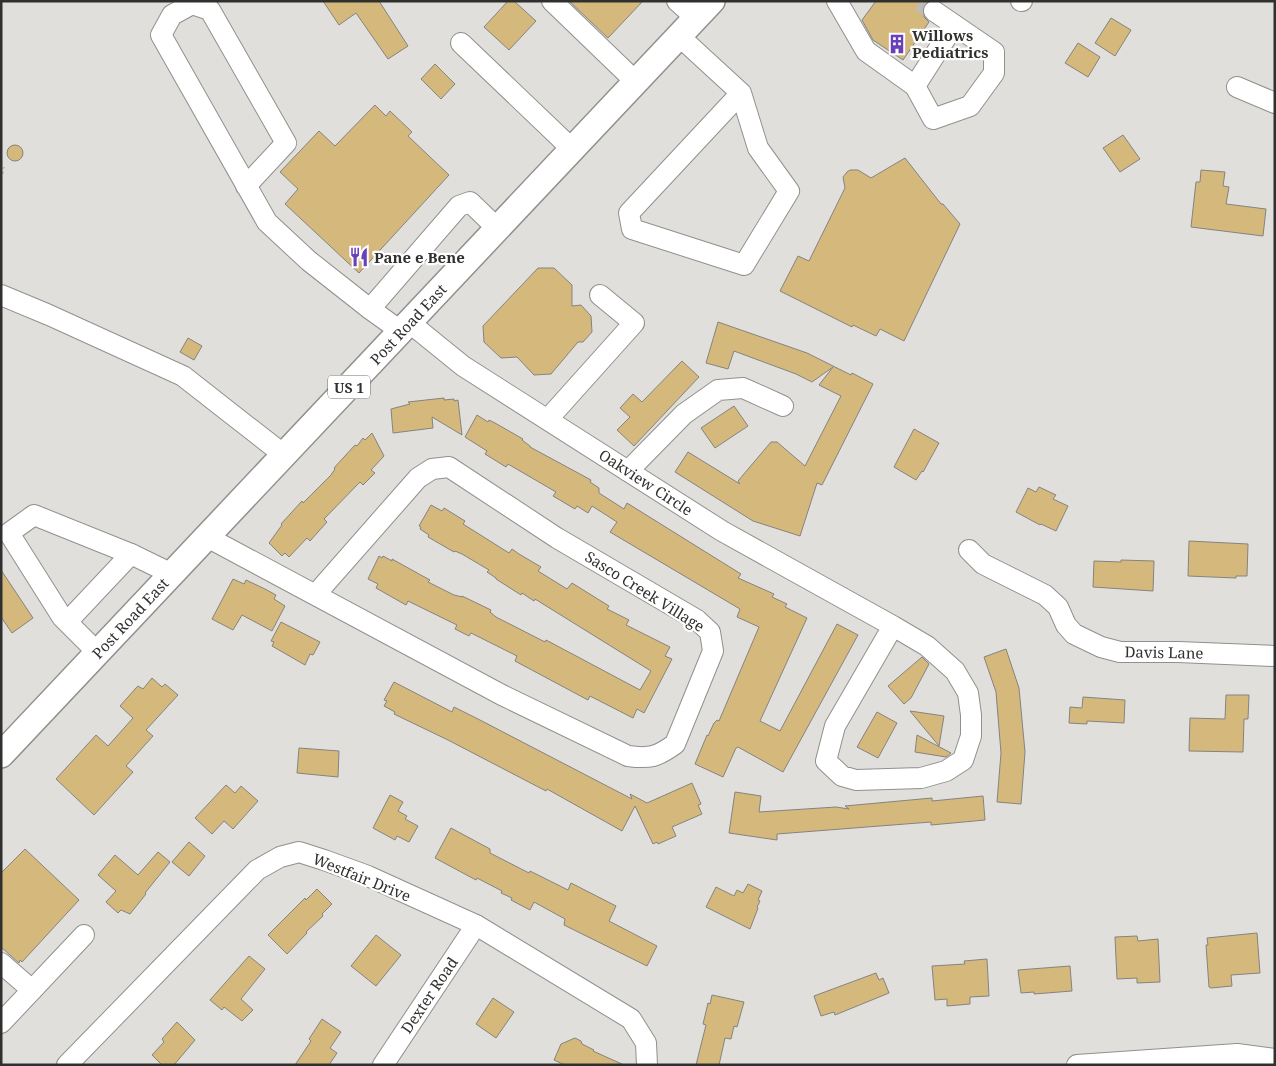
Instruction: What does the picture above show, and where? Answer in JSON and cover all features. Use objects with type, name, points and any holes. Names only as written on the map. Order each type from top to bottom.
[{"type":"main road","name":"Post Road East","points":[[1,755],[704,10]]},
{"type":"street","points":[[552,1],[636,82]]},
{"type":"street","points":[[677,1],[704,10]]},
{"type":"street","points":[[837,1],[866,52],[915,86],[933,119],[970,106],[994,73],[994,52],[934,11]]},
{"type":"street","name":"Oakview Circle","points":[[246,186],[286,143],[210,10],[192,4],[172,15],[161,35],[246,186],[267,222],[309,261],[370,309],[406,327],[463,366],[722,531],[893,626],[927,646],[955,671],[968,693],[971,714],[971,736],[963,760],[946,771],[921,778],[856,780],[842,776],[826,761],[835,726],[893,626]]},
{"type":"street","points":[[915,86],[954,25]]},
{"type":"street","points":[[679,36],[741,93],[758,148],[789,191],[744,265],[632,229],[628,213],[741,93]]},
{"type":"street","points":[[461,43],[572,149]]},
{"type":"street","points":[[1237,87],[1275,102]]},
{"type":"street","points":[[370,309],[460,206],[470,202],[498,229]]},
{"type":"street","points":[[548,419],[634,323],[600,295]]},
{"type":"street","points":[[1,296],[49,315],[183,376],[284,455]]},
{"type":"street","points":[[628,471],[684,414],[718,390],[743,388],[783,406]]},
{"type":"street","name":"Sasco Creek Village","points":[[207,536],[502,695],[628,756],[647,758],[661,754],[675,744],[713,651],[710,632],[697,620],[557,538],[449,467],[432,469],[418,478],[316,594]]},
{"type":"street","points":[[98,653],[62,617],[5,536],[34,515],[132,554],[172,574]]},
{"type":"street","name":"Davis Lane","points":[[970,550],[983,564],[1045,595],[1058,607],[1066,625],[1074,634],[1101,647],[1120,652],[1275,656]]},
{"type":"street","points":[[67,622],[132,554]]},
{"type":"street","name":"Westfair Drive","points":[[67,1065],[257,870],[280,857],[299,852],[368,876],[476,925],[632,1019],[646,1044],[646,1065]]},
{"type":"street","name":"Dexter Road","points":[[383,1065],[476,925]]},
{"type":"street","points":[[1,1023],[84,935]]},
{"type":"street","points":[[1,963],[32,990]]},
{"type":"street","points":[[1077,1065],[1237,1054],[1275,1059]]},
{"type":"path","points":[[1,163],[4,170],[1,175]]},
{"type":"building","points":[[323,1],[379,1],[408,46],[388,59],[356,13],[339,25]]},
{"type":"building","points":[[508,1],[514,1],[536,21],[509,50],[484,27]]},
{"type":"building","points":[[569,1],[643,1],[608,38]]},
{"type":"building","name":"Willows Pediatrics","points":[[876,1],[928,1],[922,11],[924,17],[929,22],[903,60],[873,40],[862,20]]},
{"type":"building","points":[[1111,18],[1131,30],[1115,56],[1095,43]]},
{"type":"building","points":[[1078,43],[1100,57],[1088,77],[1065,63]]},
{"type":"building","points":[[435,64],[455,84],[441,99],[421,79]]},
{"type":"building","points":[[375,105],[386,116],[390,111],[412,132],[408,136],[449,175],[359,273],[285,204],[298,189],[280,172],[319,131],[335,146]]},
{"type":"building","points":[[1123,135],[1140,159],[1120,172],[1103,148]]},
{"type":"building","points":[[12,145],[18,145],[23,150],[21,159],[12,161],[7,156],[7,150]]},
{"type":"building","points":[[905,158],[941,204],[960,224],[904,341],[880,329],[876,336],[853,325],[852,327],[780,291],[798,256],[809,261],[845,188],[843,177],[847,172],[858,170],[871,178]]},
{"type":"building","points":[[1201,170],[1225,172],[1223,186],[1229,187],[1226,204],[1266,209],[1263,236],[1191,227],[1196,182],[1200,182]]},
{"type":"building","points":[[538,268],[554,268],[572,285],[572,306],[581,305],[591,316],[592,332],[583,342],[578,342],[551,374],[534,375],[517,357],[501,358],[484,342],[483,326]]},
{"type":"building","points":[[718,322],[807,353],[873,384],[822,485],[817,483],[800,536],[753,521],[675,472],[688,452],[740,484],[738,481],[771,442],[777,442],[805,466],[841,396],[819,385],[833,367],[812,382],[796,374],[734,351],[728,369],[706,363]]},
{"type":"building","points":[[188,338],[202,346],[194,360],[180,352]]},
{"type":"building","points":[[682,361],[699,377],[634,446],[617,430],[630,417],[620,408],[633,394],[642,402]]},
{"type":"building","points":[[444,398],[444,400],[458,400],[462,435],[432,417],[433,428],[393,433],[391,409],[410,404],[408,402]]},
{"type":"building","points":[[734,406],[748,426],[715,448],[701,428]]},
{"type":"building","points":[[477,415],[488,422],[489,420],[495,423],[523,439],[530,447],[591,480],[590,482],[599,488],[599,493],[624,509],[627,503],[741,574],[738,578],[774,594],[772,597],[787,604],[785,607],[807,618],[760,721],[780,731],[837,624],[858,635],[783,772],[738,747],[723,777],[695,764],[707,735],[714,723],[717,720],[719,721],[759,627],[737,617],[740,609],[610,532],[617,522],[592,506],[588,513],[577,506],[575,509],[553,496],[556,492],[508,464],[506,467],[485,454],[487,451],[465,437]]},
{"type":"building","points":[[914,429],[939,443],[923,472],[916,480],[894,467]]},
{"type":"building","points":[[372,433],[384,456],[371,470],[375,473],[363,485],[360,482],[324,519],[327,522],[310,541],[307,538],[289,557],[285,553],[282,556],[269,543],[281,524],[302,501],[303,503],[331,475],[334,468],[355,445],[357,446],[363,438],[365,440]]},
{"type":"building","points":[[1039,487],[1056,495],[1053,499],[1068,506],[1056,531],[1016,512],[1028,488],[1036,492]]},
{"type":"building","points":[[431,505],[442,511],[444,508],[465,521],[463,524],[509,553],[512,549],[541,567],[538,571],[567,589],[572,583],[609,606],[607,609],[629,620],[626,625],[670,647],[665,656],[672,659],[644,713],[637,709],[633,718],[590,696],[588,700],[515,661],[517,656],[471,633],[469,636],[455,629],[457,625],[408,601],[406,605],[376,588],[378,584],[368,579],[379,556],[392,561],[392,559],[430,580],[428,582],[491,610],[490,612],[496,617],[545,642],[546,640],[640,690],[651,671],[535,599],[534,601],[522,593],[521,595],[487,572],[489,570],[428,537],[429,535],[420,529],[421,527],[419,526]]},
{"type":"building","points":[[1189,541],[1248,544],[1247,576],[1236,576],[1236,578],[1188,576]]},
{"type":"building","points":[[1121,560],[1154,561],[1153,591],[1093,587],[1094,561],[1121,562]]},
{"type":"building","points":[[1,570],[33,618],[12,633],[1,617]]},
{"type":"building","points":[[233,579],[244,584],[246,580],[265,589],[276,595],[274,599],[285,606],[272,631],[242,615],[233,630],[212,619]]},
{"type":"building","points":[[281,622],[320,642],[313,655],[310,654],[305,665],[272,646],[274,642],[271,641]]},
{"type":"building","points":[[1006,649],[1019,688],[1025,752],[1021,804],[997,802],[1001,753],[996,692],[984,657]]},
{"type":"building","points":[[922,657],[929,664],[911,698],[904,704],[888,686]]},
{"type":"building","points":[[152,678],[162,687],[165,684],[178,695],[146,730],[153,736],[126,766],[133,772],[94,815],[56,779],[96,735],[108,746],[133,718],[120,706],[138,686],[143,689]]},
{"type":"building","points":[[394,682],[452,712],[454,707],[632,799],[630,794],[647,803],[692,783],[701,804],[698,805],[702,814],[672,827],[676,836],[658,844],[657,842],[653,844],[635,806],[622,831],[547,789],[546,791],[394,714],[395,712],[384,706],[387,701],[384,700]]},
{"type":"building","points":[[1226,695],[1249,695],[1248,719],[1244,719],[1243,752],[1189,751],[1190,718],[1225,719]]},
{"type":"building","points":[[1083,697],[1125,700],[1124,723],[1087,721],[1087,724],[1069,723],[1070,707],[1082,708]]},
{"type":"building","points":[[910,711],[944,716],[939,746]]},
{"type":"building","points":[[877,712],[897,723],[878,758],[857,747]]},
{"type":"building","points":[[917,735],[951,753],[946,757],[915,752]]},
{"type":"building","points":[[299,748],[339,751],[338,777],[297,773]]},
{"type":"building","points":[[226,785],[235,793],[241,786],[258,801],[233,829],[224,821],[212,834],[195,818]]},
{"type":"building","points":[[735,792],[761,796],[759,812],[836,807],[849,809],[845,806],[932,798],[932,801],[983,796],[985,820],[931,825],[931,822],[777,834],[777,840],[729,833]]},
{"type":"building","points":[[390,795],[403,802],[398,811],[407,816],[405,819],[418,826],[409,842],[397,836],[395,840],[373,828]]},
{"type":"building","points":[[451,828],[490,849],[490,853],[529,873],[530,871],[568,890],[571,883],[616,906],[609,921],[657,946],[647,966],[564,925],[565,919],[534,902],[530,910],[511,900],[512,898],[501,893],[502,891],[477,878],[476,880],[435,858]]},
{"type":"building","points":[[189,842],[205,856],[189,876],[172,862]]},
{"type":"building","points":[[25,849],[79,900],[19,963],[1,947],[1,873]]},
{"type":"building","points":[[158,852],[170,862],[130,914],[121,910],[118,913],[106,902],[116,891],[98,875],[115,855],[138,875]]},
{"type":"building","points":[[748,884],[762,891],[750,929],[706,907],[716,887],[734,896],[737,890],[743,893]]},
{"type":"building","points":[[317,889],[332,904],[287,954],[268,935],[305,898],[306,900]]},
{"type":"building","points":[[1257,933],[1260,973],[1231,975],[1232,986],[1209,987],[1207,938]]},
{"type":"building","points":[[376,935],[401,955],[376,986],[351,966]]},
{"type":"building","points":[[1137,936],[1138,941],[1158,939],[1160,982],[1137,983],[1137,978],[1117,979],[1115,937]]},
{"type":"building","points":[[249,956],[265,969],[241,999],[253,1010],[242,1021],[224,1007],[222,1010],[210,1000]]},
{"type":"building","points":[[987,959],[989,996],[970,997],[970,1004],[947,1006],[947,999],[935,1000],[932,966],[965,964],[964,961]]},
{"type":"building","points":[[1070,966],[1072,991],[1034,994],[1034,992],[1021,993],[1018,970]]},
{"type":"building","points":[[876,973],[879,980],[883,978],[889,993],[835,1015],[834,1012],[821,1016],[814,996]]},
{"type":"building","points":[[712,995],[744,1002],[737,1027],[734,1026],[731,1039],[725,1038],[719,1065],[696,1065],[706,1025],[703,1024]]},
{"type":"building","points":[[493,998],[514,1012],[496,1038],[476,1024]]},
{"type":"building","points":[[322,1019],[341,1032],[330,1048],[337,1053],[329,1065],[295,1065],[311,1041],[309,1039]]},
{"type":"building","points":[[177,1022],[195,1040],[174,1065],[162,1065],[152,1055],[164,1042],[162,1039]]},
{"type":"building","points":[[575,1038],[593,1051],[624,1065],[565,1065],[554,1060],[561,1044]]},
{"type":"tunnel","points":[[921,1],[934,11]]},
{"type":"place","name":"Willows Pediatrics","points":[[897,44]]},
{"type":"place","name":"Pane e Bene","points":[[359,257]]}]
